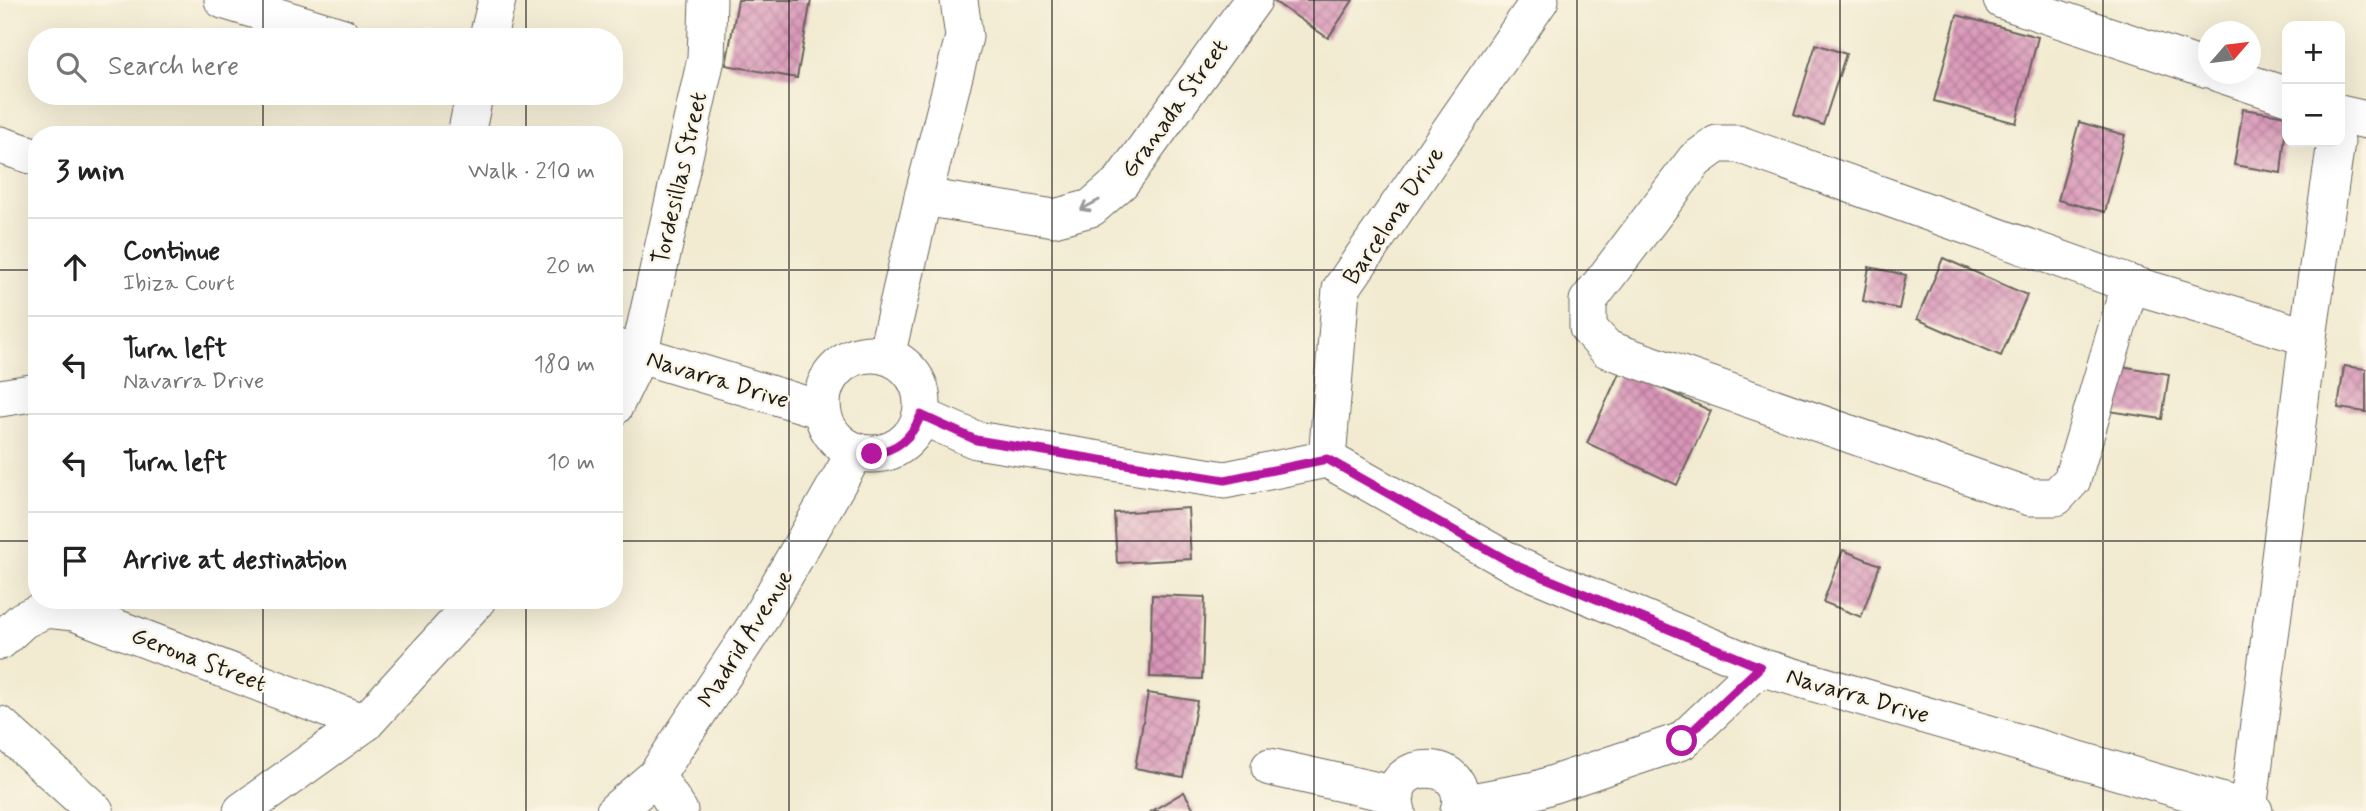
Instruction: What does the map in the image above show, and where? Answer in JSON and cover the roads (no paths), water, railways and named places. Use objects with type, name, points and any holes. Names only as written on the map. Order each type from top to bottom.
[{"type":"street","points":[[223,0],[314,28]]},
{"type":"street","points":[[490,28],[497,0]]},
{"type":"street","name":"Tordesillas Street","points":[[623,368],[706,59],[708,0]]},
{"type":"street","points":[[959,0],[964,37]]},
{"type":"street","points":[[886,356],[964,37],[990,0]]},
{"type":"street","name":"Granada Street","points":[[923,197],[1054,218],[1091,208],[1121,182],[1253,0]]},
{"type":"street","name":"Barcelona Drive","points":[[1327,459],[1342,289],[1540,0]]},
{"type":"street","points":[[2002,0],[2198,66]]},
{"type":"street","points":[[2251,84],[2282,94]]},
{"type":"street","points":[[468,126],[472,105]]},
{"type":"street","points":[[2345,114],[2366,120]]},
{"type":"street","points":[[2130,284],[2072,480],[2056,497],[2030,497],[1607,349],[1588,328],[1588,301],[1695,160],[1717,144],[1738,144],[2130,284],[2308,337]]},
{"type":"street","points":[[0,145],[28,154]]},
{"type":"street","points":[[2251,811],[2308,337],[2335,147]]},
{"type":"street","name":"Navarra Drive","points":[[627,351],[822,410]]},
{"type":"street","points":[[869,354],[886,356],[911,372],[918,386],[921,415],[914,431],[903,443],[888,451],[872,454],[856,451],[844,445],[826,424],[822,410],[822,393],[828,378],[839,365],[853,357],[869,354]]},
{"type":"street","points":[[0,398],[28,393]]},
{"type":"street","points":[[921,415],[976,440],[1225,480],[1327,459]]},
{"type":"street","name":"Madrid Avenue","points":[[615,811],[656,776],[756,625],[856,451]]},
{"type":"street","name":"Navarra Drive","points":[[1327,459],[1517,566],[1760,667],[2251,811]]},
{"type":"street","name":"Gerona Street","points":[[0,641],[23,620],[46,609],[74,612],[365,723]]},
{"type":"street","points":[[242,811],[365,723],[469,609]]},
{"type":"street","points":[[1270,767],[1397,803],[1399,785],[1406,776],[1427,768],[1438,769],[1448,775],[1460,793],[1460,808],[1536,790],[1682,741],[1760,667]]},
{"type":"street","points":[[0,725],[95,811]]},
{"type":"street","points":[[656,776],[679,811]]}]
